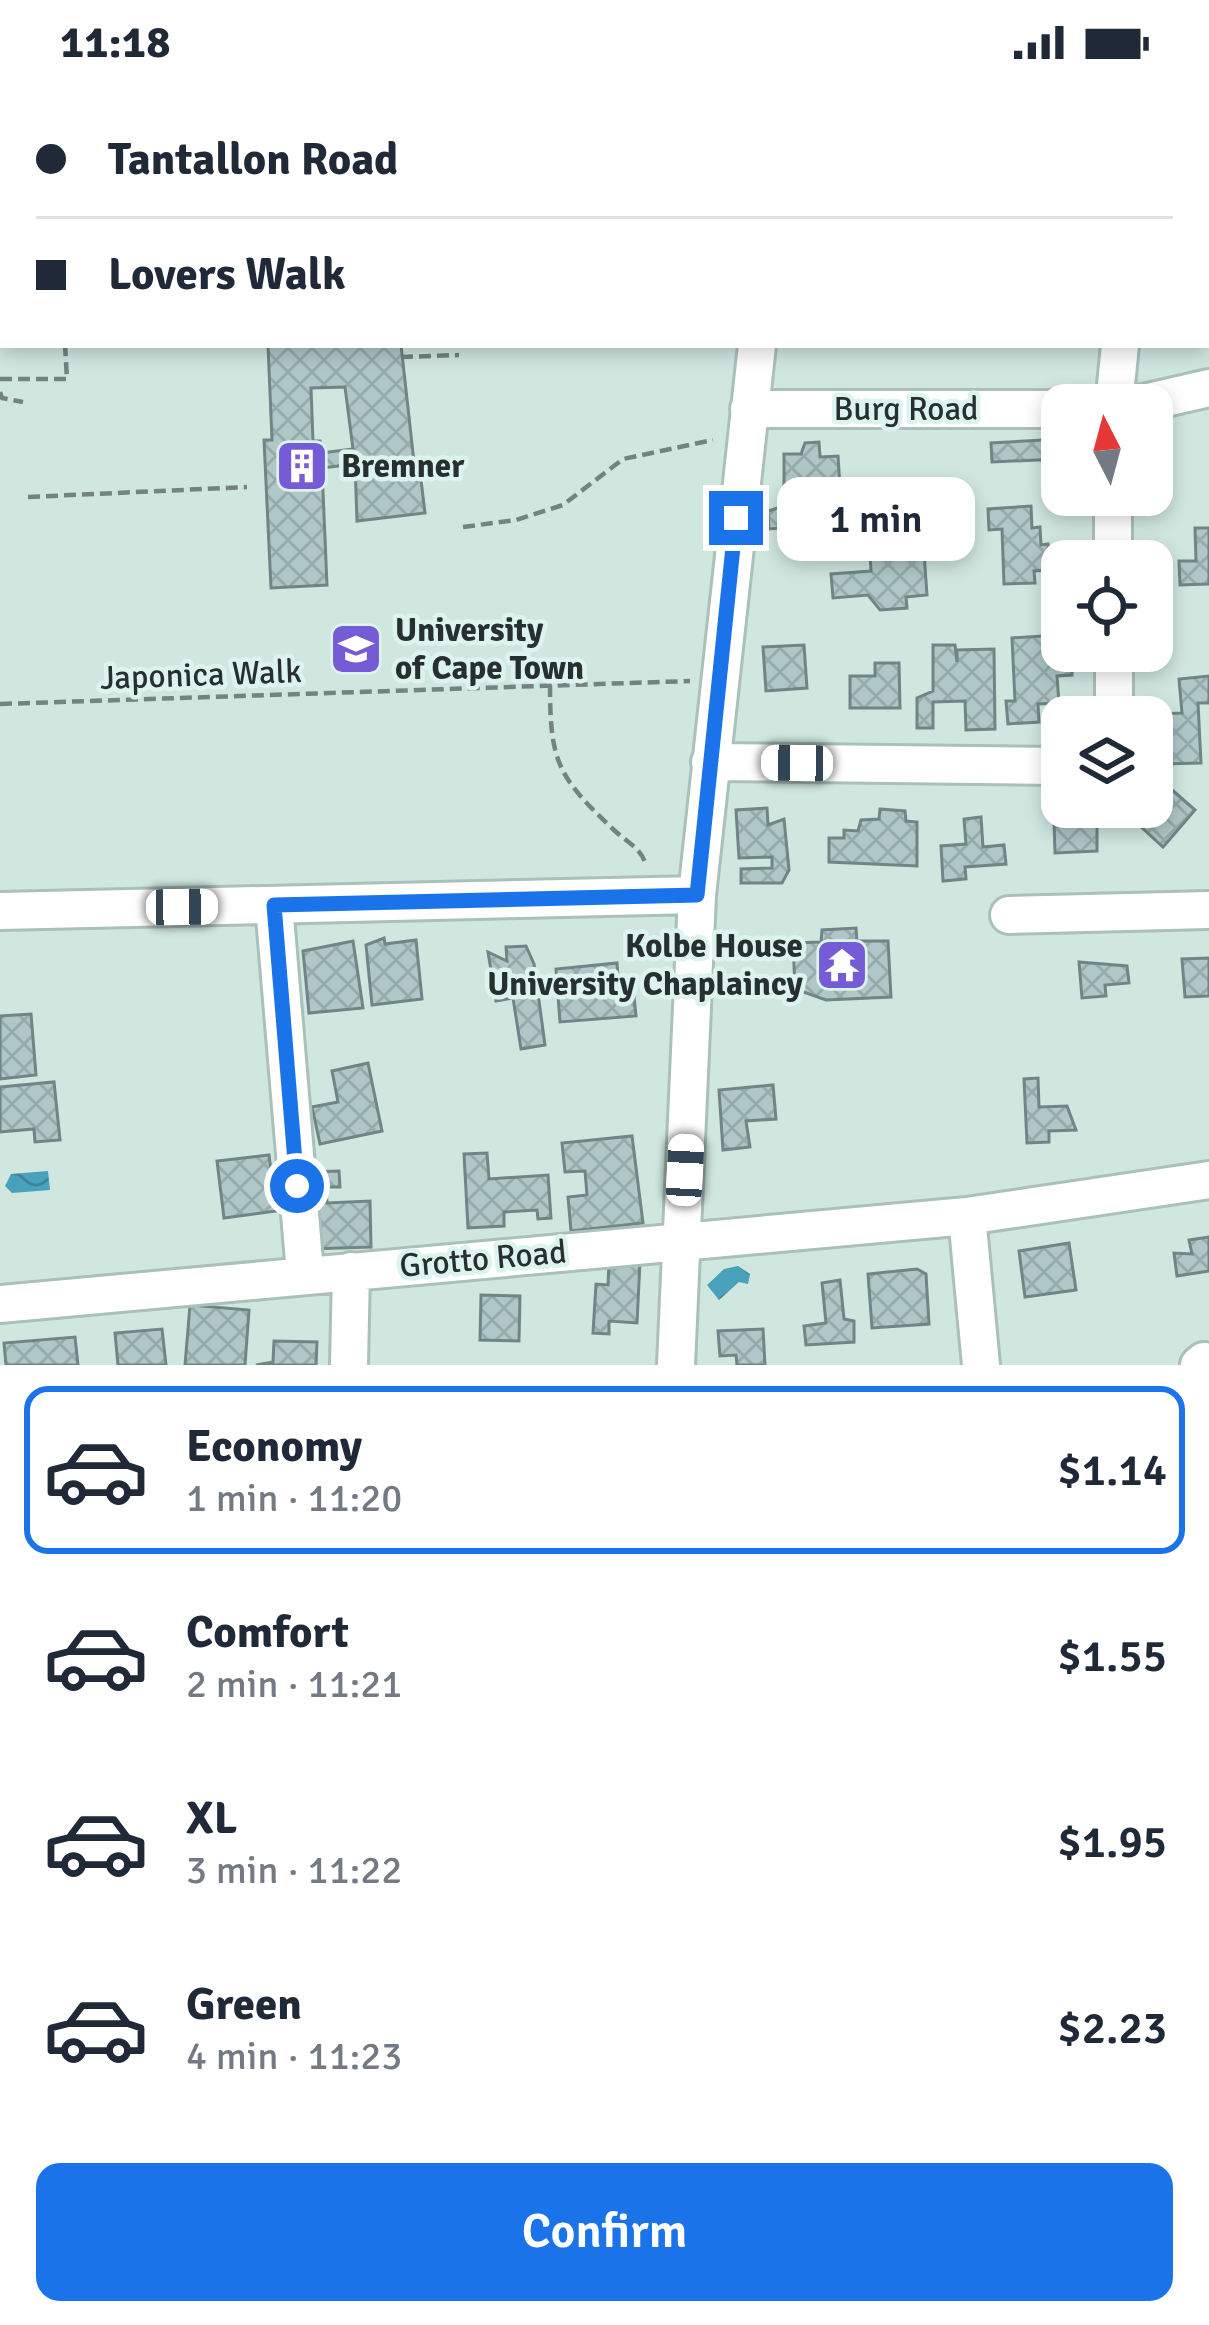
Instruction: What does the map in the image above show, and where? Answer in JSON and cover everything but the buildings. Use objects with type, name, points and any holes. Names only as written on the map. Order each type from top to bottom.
[{"type":"street","points":[[676,1365],[697,895],[757,348]]},
{"type":"street","points":[[1116,384],[1120,348]]},
{"type":"street","points":[[1173,396],[1209,388]]},
{"type":"street","name":"Burg Road","points":[[749,409],[1041,409]]},
{"type":"street","points":[[1173,413],[1209,414]]},
{"type":"street","points":[[710,762],[1041,766]]},
{"type":"street","points":[[0,911],[697,895]]},
{"type":"street","points":[[274,905],[305,1273]]},
{"type":"street","points":[[1010,915],[1209,910]]},
{"type":"street","name":"Grotto Road","points":[[0,1304],[967,1216],[1209,1180]]},
{"type":"street","points":[[967,1216],[981,1365]]},
{"type":"street","points":[[350,1365],[351,1271]]},
{"type":"path","points":[[508,84],[521,84]]},
{"type":"path","points":[[0,379],[67,379],[65,348]]},
{"type":"path","points":[[401,357],[459,355]]},
{"type":"path","points":[[0,392],[2,398],[23,402]]},
{"type":"path","points":[[463,526],[563,506],[623,459],[724,438]]},
{"type":"path","points":[[28,497],[247,487]]},
{"type":"path","name":"Japonica Walk","points":[[0,704],[691,681]]},
{"type":"path","points":[[550,683],[549,742],[557,764],[645,862]]},
{"type":"water","points":[[48,1171],[50,1190],[12,1193],[5,1186],[11,1174]]},
{"type":"water","points":[[738,1266],[750,1274],[748,1284],[739,1282],[719,1300],[707,1285],[724,1269]]},
{"type":"place","name":"Bremner","points":[[302,466]]},
{"type":"place","name":"University of Cape Town","points":[[356,649]]},
{"type":"place","name":"Kolbe House University Chaplaincy","points":[[842,965]]},
{"type":"route","points":[[297,1186],[274,905],[697,895],[736,518]]}]
